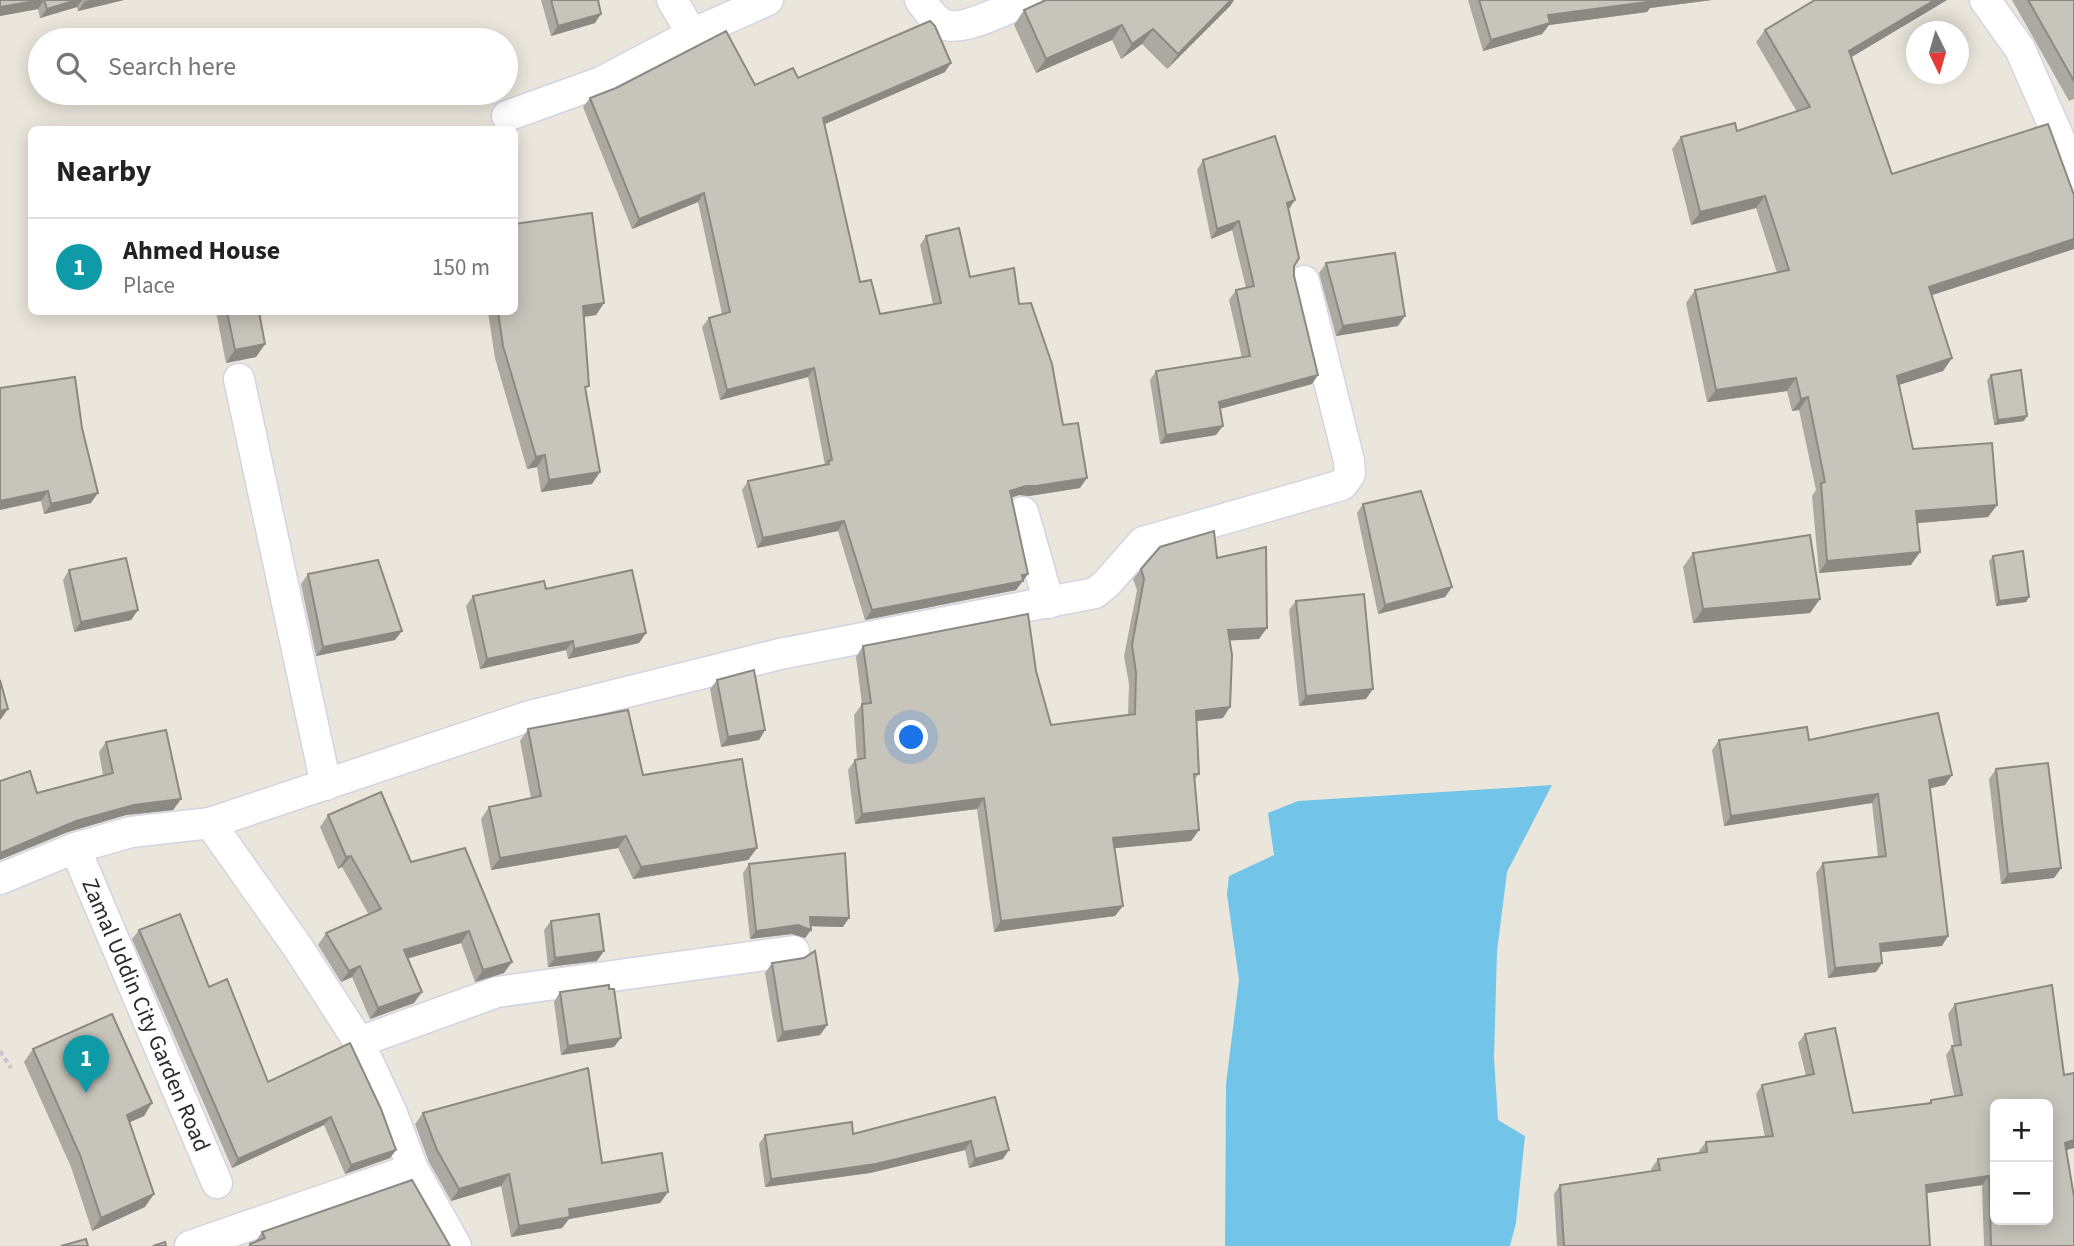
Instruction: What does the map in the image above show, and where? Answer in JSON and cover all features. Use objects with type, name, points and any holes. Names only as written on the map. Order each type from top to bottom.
[{"type":"street","points":[[672,0],[692,34]]},
{"type":"street","points":[[508,116],[601,82],[692,34],[768,0]]},
{"type":"street","points":[[920,0],[934,18],[945,25],[959,27],[1027,0]]},
{"type":"street","points":[[1985,0],[2020,49],[2059,138],[2074,185]]},
{"type":"street","points":[[0,879],[75,848],[131,832],[210,823],[530,716],[780,654],[1094,593],[1107,583],[1143,542],[1342,485],[1350,474],[1349,461],[1304,281]]},
{"type":"street","points":[[239,379],[326,785]]},
{"type":"street","points":[[1023,512],[1049,603]]},
{"type":"street","points":[[210,823],[297,946],[359,1042],[391,1111],[413,1169],[456,1246]]},
{"type":"street","name":"Zamal Uddin City Garden Road","points":[[75,848],[217,1183]]},
{"type":"street","points":[[359,1042],[497,992],[794,951]]},
{"type":"street","points":[[190,1246],[413,1169]]},
{"type":"path","points":[[0,1051],[11,1068]]},
{"type":"water","points":[[1552,785],[1507,872],[1497,951],[1494,1058],[1498,1120],[1525,1136],[1516,1223],[1510,1246],[1225,1246],[1226,1084],[1239,980],[1227,894],[1229,876],[1274,855],[1268,813],[1298,801]]},
{"type":"building","points":[[0,0],[41,0],[0,7]]},
{"type":"building","points":[[44,0],[77,0],[47,9]]},
{"type":"building","points":[[551,0],[598,0],[601,14],[558,26]]},
{"type":"building","points":[[1046,0],[1231,0],[1178,54],[1153,29],[1132,44],[1122,25],[1046,59],[1024,10]]},
{"type":"building","points":[[1479,0],[1655,1],[1548,15],[1550,23],[1491,40]]},
{"type":"building","points":[[1815,0],[1935,0],[1849,51],[1892,174],[2048,124],[2074,195],[2074,239],[1929,287],[1952,358],[1897,376],[1913,449],[1992,443],[1997,505],[1916,511],[1920,552],[1827,561],[1821,483],[1825,482],[1808,397],[1801,399],[1796,378],[1716,390],[1695,290],[1789,270],[1765,196],[1700,212],[1681,137],[1735,123],[1737,131],[1810,107],[1765,30]]},
{"type":"building","points":[[2028,0],[2074,0],[2074,81]]},
{"type":"building","points":[[930,21],[935,26],[951,63],[823,118],[860,282],[871,280],[880,314],[941,303],[926,236],[959,228],[970,277],[1014,268],[1019,304],[1031,303],[1052,364],[1063,425],[1078,423],[1087,478],[1026,486],[1010,491],[1028,574],[1022,575],[1023,581],[872,610],[844,521],[763,538],[748,481],[829,464],[828,461],[832,460],[814,368],[727,390],[709,318],[730,312],[704,193],[639,219],[590,98],[616,88],[726,31],[755,85],[793,68],[798,78]]},
{"type":"building","points":[[1275,136],[1295,200],[1287,203],[1299,258],[1294,266],[1294,276],[1318,375],[1219,402],[1223,426],[1166,435],[1156,371],[1250,356],[1236,290],[1254,286],[1239,221],[1217,229],[1203,160]]},
{"type":"building","points":[[592,213],[604,303],[583,306],[589,386],[585,387],[600,472],[549,480],[545,455],[536,457],[503,346],[498,315],[518,315],[518,223]]},
{"type":"building","points":[[1395,253],[1405,316],[1343,326],[1326,263]]},
{"type":"building","points":[[228,315],[260,315],[265,344],[235,350]]},
{"type":"building","points":[[2021,370],[2027,416],[1998,420],[1991,375]]},
{"type":"building","points":[[75,377],[82,428],[98,493],[51,504],[48,491],[0,501],[0,388]]},
{"type":"building","points":[[1421,491],[1452,587],[1385,605],[1363,504]]},
{"type":"building","points":[[1214,531],[1217,558],[1266,547],[1267,628],[1228,630],[1232,655],[1230,707],[1196,711],[1199,774],[1194,774],[1199,830],[1113,838],[1123,906],[1001,921],[984,798],[862,814],[855,760],[865,758],[862,704],[871,703],[863,646],[1028,614],[1036,671],[1051,725],[1135,714],[1136,673],[1132,645],[1144,579],[1141,569],[1160,547]]},
{"type":"building","points":[[1810,535],[1820,599],[1703,609],[1693,553]]},
{"type":"building","points":[[2023,551],[2029,597],[1999,601],[1993,556]]},
{"type":"building","points":[[126,558],[138,610],[81,622],[69,570]]},
{"type":"building","points":[[378,560],[402,631],[323,647],[308,574]]},
{"type":"building","points":[[632,570],[646,633],[574,649],[573,641],[487,659],[473,596],[544,581],[546,589]]},
{"type":"building","points":[[1364,594],[1373,689],[1306,696],[1296,601]]},
{"type":"building","points":[[754,670],[765,730],[728,737],[717,680]]},
{"type":"building","points":[[0,680],[8,709],[0,711]]},
{"type":"building","points":[[628,710],[643,775],[742,759],[757,848],[641,867],[626,836],[500,858],[489,807],[541,796],[528,729]]},
{"type":"building","points":[[1938,713],[1952,775],[1929,780],[1948,936],[1880,944],[1882,963],[1835,968],[1823,863],[1886,856],[1878,794],[1731,816],[1719,740],[1807,727],[1809,740]]},
{"type":"building","points":[[166,730],[181,799],[134,805],[76,821],[0,853],[0,781],[30,771],[37,793],[113,773],[106,742]]},
{"type":"building","points":[[2048,763],[2061,868],[2008,874],[1996,769]]},
{"type":"building","points":[[381,792],[411,862],[465,848],[512,962],[483,970],[469,931],[404,950],[422,992],[378,1008],[360,966],[349,971],[326,933],[381,909],[351,856],[346,857],[328,815]]},
{"type":"building","points":[[845,853],[849,918],[810,917],[811,930],[798,925],[756,931],[749,864]]},
{"type":"building","points":[[180,914],[209,987],[227,979],[268,1082],[350,1043],[381,1109],[396,1150],[351,1165],[331,1117],[238,1159],[139,930]]},
{"type":"building","points":[[599,914],[604,951],[555,958],[551,921]]},
{"type":"building","points":[[815,951],[827,1025],[783,1032],[772,963],[804,958]]},
{"type":"building","points":[[609,985],[609,989],[614,989],[621,1038],[568,1046],[560,992]]},
{"type":"building","points":[[2052,985],[2064,1075],[2074,1073],[2074,1140],[2065,1143],[2074,1197],[2074,1246],[1991,1246],[1990,1225],[2053,1225],[2053,1099],[1990,1099],[1990,1211],[1989,1176],[1926,1185],[1930,1246],[1564,1246],[1560,1185],[1660,1170],[1658,1159],[1707,1152],[1706,1142],[1773,1136],[1762,1085],[1814,1074],[1805,1034],[1835,1028],[1853,1113],[1931,1103],[1931,1100],[1962,1095],[1952,1046],[1961,1045],[1955,1004]]},
{"type":"building","points":[[112,1014],[152,1103],[127,1115],[154,1194],[101,1218],[80,1155],[33,1049]]},
{"type":"building","points":[[588,1068],[602,1163],[662,1153],[668,1192],[569,1209],[570,1217],[519,1226],[509,1174],[459,1189],[437,1150],[423,1113]]},
{"type":"building","points":[[995,1097],[1009,1150],[975,1159],[971,1141],[876,1164],[771,1179],[765,1135],[852,1122],[853,1134]]},
{"type":"building","points":[[412,1180],[450,1246],[250,1246],[265,1238],[262,1232]]},
{"type":"building","points":[[86,1239],[88,1246],[61,1246]]},
{"type":"place","name":"Ahmed House","points":[[86,1093]]}]
